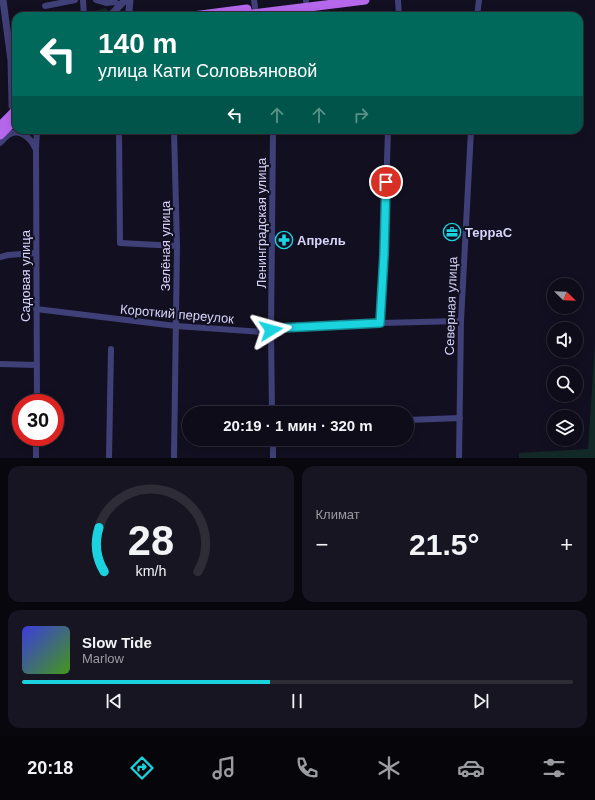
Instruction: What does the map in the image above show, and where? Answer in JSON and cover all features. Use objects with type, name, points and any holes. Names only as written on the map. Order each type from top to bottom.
[{"type":"main road","points":[[213,12],[255,4],[316,0]]},
{"type":"main road","points":[[281,12],[365,0]]},
{"type":"main road","points":[[0,126],[12,114]]},
{"type":"main road","points":[[0,135],[12,123]]},
{"type":"street","points":[[4,0],[11,60],[12,101]]},
{"type":"street","points":[[45,6],[74,0]]},
{"type":"street","points":[[83,0],[84,12]]},
{"type":"street","points":[[96,0],[106,3],[123,3]]},
{"type":"street","points":[[130,0],[130,12]]},
{"type":"street","points":[[398,0],[399,12]]},
{"type":"street","points":[[477,12],[478,0]]},
{"type":"street","points":[[114,12],[123,3]]},
{"type":"street","points":[[0,15],[6,22]]},
{"type":"street","points":[[0,143],[10,134],[20,134],[33,142],[36,149]]},
{"type":"street","name":"Садовая улица","points":[[37,134],[37,394]]},
{"type":"street","points":[[119,134],[120,243],[177,246]]},
{"type":"street","name":"Зелёная улица","points":[[174,134],[177,246],[174,458]]},
{"type":"street","name":"Ленинградская улица","points":[[272,406],[271,330],[273,134]]},
{"type":"street","points":[[380,323],[388,134]]},
{"type":"street","name":"Северная улица","points":[[459,458],[461,321],[471,134]]},
{"type":"street","points":[[0,257],[36,253]]},
{"type":"street","name":"Короткий переулок","points":[[36,309],[176,326],[263,332],[281,328],[461,321]]},
{"type":"street","points":[[109,458],[111,349]]},
{"type":"street","points":[[0,364],[37,365]]},
{"type":"street","points":[[414,420],[460,418]]},
{"type":"street","points":[[36,446],[36,458]]},
{"type":"street","points":[[273,446],[273,458]]},
{"type":"green space","points":[[106,8],[108,11],[93,12]]},
{"type":"green space","points":[[595,345],[595,458],[519,458],[519,453],[588,449]]},
{"type":"place","name":"ТерраС","points":[[452,232]]},
{"type":"place","name":"Апрель","points":[[284,240]]},
{"type":"route","points":[[271,330],[281,328],[380,323],[386,182]]}]
